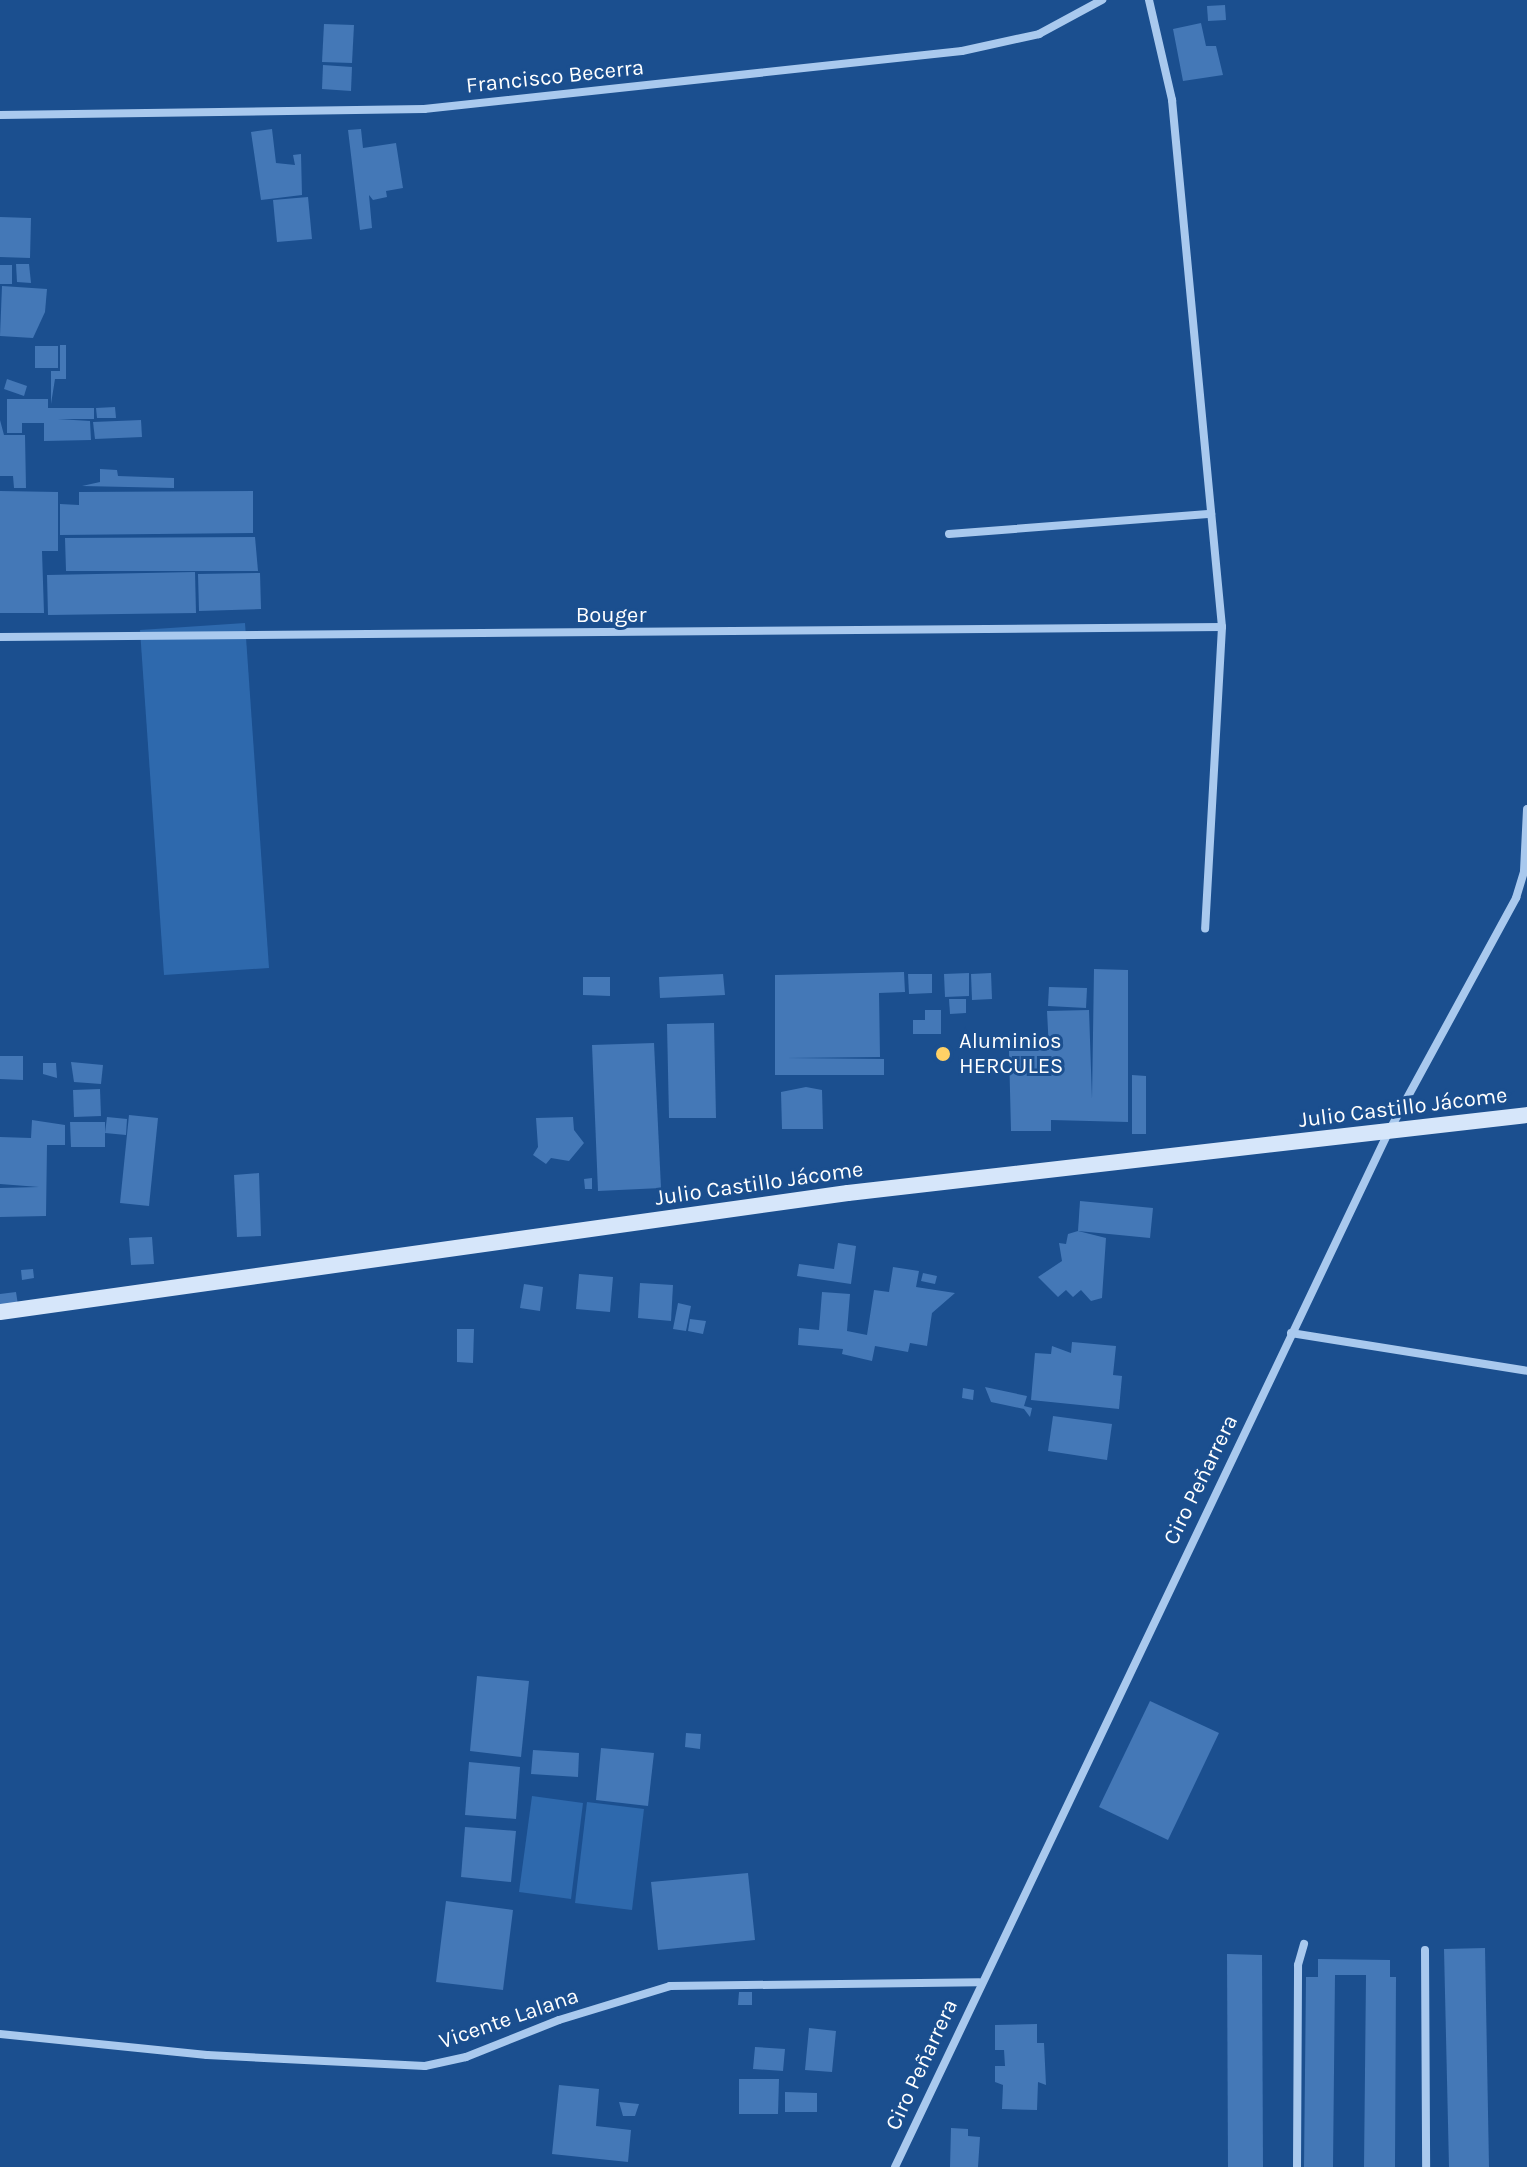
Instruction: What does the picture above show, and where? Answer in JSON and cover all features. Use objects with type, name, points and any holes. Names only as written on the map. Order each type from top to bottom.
[{"type":"main road","name":"Julio Castillo Jácome","points":[[0,1312],[834,1195],[1527,1115]]},
{"type":"street","name":"Francisco Becerra","points":[[0,115],[424,109],[962,51],[1039,34],[1102,0]]},
{"type":"street","points":[[1149,0],[1172,100],[1222,627],[1205,929]]},
{"type":"street","points":[[949,534],[1211,514]]},
{"type":"street","name":"Bouger","points":[[0,637],[1222,627]]},
{"type":"street","name":"Ciro Peñarrera","points":[[895,2167],[979,1982],[1388,1133],[1516,898],[1524,871],[1527,809]]},
{"type":"street","points":[[1291,1333],[1527,1371]]},
{"type":"street","points":[[1297,2167],[1298,1965],[1304,1944]]},
{"type":"street","points":[[1425,1950],[1426,2167]]},
{"type":"street","name":"Vicente Lalana","points":[[0,2034],[207,2055],[425,2066],[466,2057],[559,2020],[670,1986],[979,1982]]},
{"type":"shaded area","points":[[245,623],[269,968],[164,975],[140,630]]},
{"type":"shaded area","points":[[532,1796],[583,1803],[571,1899],[519,1892]]},
{"type":"shaded area","points":[[587,1802],[644,1809],[632,1910],[575,1903]]},
{"type":"building","points":[[1225,5],[1226,20],[1208,21],[1207,6]]},
{"type":"building","points":[[1201,23],[1206,46],[1216,46],[1223,75],[1183,81],[1173,29]]},
{"type":"building","points":[[324,24],[354,25],[352,63],[322,62]]},
{"type":"building","points":[[323,65],[352,67],[351,91],[322,89]]},
{"type":"building","points":[[272,129],[276,163],[295,165],[293,155],[301,154],[302,195],[261,200],[251,132]]},
{"type":"building","points":[[361,129],[363,148],[396,143],[403,188],[386,191],[387,197],[373,200],[369,195],[372,228],[360,230],[348,130]]},
{"type":"building","points":[[308,197],[312,239],[277,242],[273,200]]},
{"type":"building","points":[[0,217],[31,218],[30,258],[0,257]]},
{"type":"building","points":[[16,264],[29,264],[31,283],[17,282]]},
{"type":"building","points":[[0,265],[12,265],[12,284],[0,284]]},
{"type":"building","points":[[2,286],[47,289],[45,312],[33,338],[0,336]]},
{"type":"building","points":[[60,345],[66,345],[66,379],[55,379],[51,404],[51,371],[60,371]]},
{"type":"building","points":[[35,346],[58,346],[58,368],[35,368]]},
{"type":"building","points":[[7,379],[27,386],[24,396],[4,389]]},
{"type":"building","points":[[7,399],[48,399],[48,408],[94,408],[94,419],[58,419],[90,421],[91,440],[44,441],[44,423],[22,423],[22,433],[7,433]]},
{"type":"building","points":[[115,407],[116,418],[97,418],[96,408]]},
{"type":"building","points":[[0,420],[4,435],[25,435],[26,488],[14,488],[13,476],[0,476]]},
{"type":"building","points":[[141,420],[142,437],[95,439],[93,422]]},
{"type":"building","points":[[100,469],[117,470],[118,476],[174,478],[174,488],[82,486],[100,482]]},
{"type":"building","points":[[0,491],[58,492],[58,551],[42,551],[44,613],[0,613]]},
{"type":"building","points":[[253,491],[253,533],[60,535],[60,504],[79,505],[79,492]]},
{"type":"building","points":[[255,537],[258,571],[66,571],[65,538]]},
{"type":"building","points":[[195,572],[196,613],[48,615],[47,575]]},
{"type":"building","points":[[260,573],[261,609],[199,611],[198,574]]},
{"type":"building","points":[[1094,969],[1128,970],[1128,1122],[1051,1120],[1051,1131],[1011,1131],[1009,1051],[1049,1050],[1047,1011],[1089,1010],[1092,1099]]},
{"type":"building","points":[[904,972],[905,992],[879,993],[880,1057],[786,1058],[884,1059],[884,1075],[775,1075],[775,975]]},
{"type":"building","points":[[969,973],[969,996],[945,997],[944,974]]},
{"type":"building","points":[[991,973],[992,999],[972,1000],[971,974]]},
{"type":"building","points":[[723,974],[725,995],[660,998],[659,977]]},
{"type":"building","points":[[908,974],[932,974],[932,993],[909,994]]},
{"type":"building","points":[[583,977],[610,977],[610,996],[583,995]]},
{"type":"building","points":[[1049,987],[1087,988],[1086,1008],[1048,1006]]},
{"type":"building","points":[[949,999],[966,999],[966,1013],[950,1014]]},
{"type":"building","points":[[925,1010],[941,1010],[941,1034],[913,1034],[913,1020],[925,1020]]},
{"type":"building","points":[[714,1023],[716,1118],[669,1118],[667,1024]]},
{"type":"building","points":[[654,1043],[661,1188],[598,1191],[592,1045]]},
{"type":"building","points":[[0,1056],[23,1056],[23,1080],[0,1079]]},
{"type":"building","points":[[71,1062],[103,1065],[101,1084],[74,1082]]},
{"type":"building","points":[[43,1063],[56,1063],[57,1078],[43,1074]]},
{"type":"building","points":[[1132,1075],[1146,1076],[1146,1134],[1132,1134]]},
{"type":"building","points":[[806,1087],[822,1090],[823,1129],[782,1129],[781,1092]]},
{"type":"building","points":[[100,1089],[101,1116],[74,1117],[73,1090]]},
{"type":"building","points":[[129,1115],[158,1118],[149,1206],[120,1203]]},
{"type":"building","points":[[107,1117],[127,1119],[126,1135],[105,1133]]},
{"type":"building","points":[[573,1117],[574,1130],[584,1143],[569,1161],[551,1158],[546,1164],[533,1155],[538,1147],[536,1118]]},
{"type":"building","points":[[32,1120],[65,1125],[65,1145],[47,1145],[46,1216],[0,1217],[0,1188],[39,1187],[0,1184],[0,1137],[31,1138]]},
{"type":"building","points":[[70,1122],[105,1122],[105,1147],[71,1147]]},
{"type":"building","points":[[259,1173],[261,1236],[237,1237],[234,1175]]},
{"type":"building","points":[[592,1178],[592,1189],[585,1189],[584,1179]]},
{"type":"building","points":[[1080,1201],[1153,1208],[1150,1238],[1078,1231]]},
{"type":"building","points":[[1078,1231],[1106,1238],[1102,1298],[1091,1301],[1081,1290],[1073,1297],[1066,1290],[1058,1297],[1038,1277],[1062,1261],[1059,1243],[1066,1244],[1068,1234]]},
{"type":"building","points":[[152,1237],[154,1264],[131,1265],[129,1238]]},
{"type":"building","points":[[838,1243],[856,1246],[851,1284],[797,1276],[799,1264],[834,1269]]},
{"type":"building","points":[[893,1267],[919,1271],[916,1287],[955,1293],[932,1313],[927,1346],[910,1343],[908,1352],[875,1346],[872,1361],[842,1354],[843,1349],[798,1345],[799,1328],[819,1330],[822,1292],[850,1294],[847,1331],[867,1335],[874,1290],[889,1292]]},
{"type":"building","points":[[33,1269],[34,1278],[22,1280],[21,1270]]},
{"type":"building","points":[[923,1273],[937,1276],[935,1284],[921,1281]]},
{"type":"building","points":[[579,1274],[613,1277],[610,1312],[576,1309]]},
{"type":"building","points":[[640,1283],[673,1285],[671,1321],[638,1318]]},
{"type":"building","points":[[524,1284],[543,1287],[540,1311],[520,1308]]},
{"type":"building","points":[[16,1292],[18,1305],[0,1308],[0,1294]]},
{"type":"building","points":[[678,1303],[691,1306],[686,1331],[673,1329]]},
{"type":"building","points":[[690,1319],[706,1321],[703,1334],[688,1331]]},
{"type":"building","points":[[457,1329],[474,1329],[473,1363],[457,1362]]},
{"type":"building","points":[[1072,1342],[1116,1346],[1113,1375],[1122,1376],[1119,1409],[1031,1400],[1035,1353],[1051,1354],[1052,1346],[1071,1353]]},
{"type":"building","points":[[985,1387],[1027,1396],[1024,1406],[1032,1408],[1030,1417],[1024,1409],[991,1402]]},
{"type":"building","points":[[963,1388],[974,1390],[973,1400],[962,1398]]},
{"type":"building","points":[[1053,1416],[1112,1424],[1107,1460],[1048,1451]]},
{"type":"building","points":[[477,1676],[529,1681],[521,1757],[470,1751]]},
{"type":"building","points":[[1150,1701],[1219,1733],[1168,1840],[1099,1807]]},
{"type":"building","points":[[686,1733],[701,1734],[700,1749],[685,1747]]},
{"type":"building","points":[[601,1748],[654,1753],[648,1806],[596,1800]]},
{"type":"building","points":[[533,1750],[579,1753],[578,1777],[531,1774]]},
{"type":"building","points":[[469,1762],[520,1767],[516,1819],[465,1815]]},
{"type":"building","points":[[465,1827],[516,1831],[511,1882],[461,1877]]},
{"type":"building","points":[[748,1873],[755,1940],[658,1950],[651,1882]]},
{"type":"building","points":[[446,1901],[513,1910],[503,1990],[436,1982]]},
{"type":"building","points":[[1485,1948],[1489,2167],[1449,2167],[1444,1949]]},
{"type":"building","points":[[1227,1954],[1262,1955],[1263,2167],[1228,2167]]},
{"type":"building","points":[[1318,1959],[1390,1960],[1390,1977],[1396,1977],[1395,2167],[1364,2167],[1366,1975],[1335,1975],[1333,2167],[1304,2167],[1306,1977],[1318,1977]]},
{"type":"building","points":[[739,1992],[752,1992],[752,2005],[738,2005]]},
{"type":"building","points":[[1037,2024],[1037,2043],[1044,2043],[1046,2085],[1038,2082],[1037,2110],[1002,2109],[1003,2085],[995,2082],[995,2066],[1005,2066],[1004,2050],[995,2050],[995,2025]]},
{"type":"building","points":[[809,2028],[836,2031],[832,2072],[805,2070]]},
{"type":"building","points":[[755,2047],[785,2049],[783,2071],[753,2069]]},
{"type":"building","points":[[739,2079],[779,2079],[778,2114],[739,2114]]},
{"type":"building","points":[[559,2085],[599,2089],[596,2126],[631,2130],[628,2162],[552,2154]]},
{"type":"building","points":[[785,2092],[817,2093],[817,2112],[785,2112]]},
{"type":"building","points":[[619,2102],[639,2104],[635,2116],[623,2116]]},
{"type":"building","points":[[951,2128],[968,2129],[968,2136],[980,2137],[978,2167],[950,2167]]},
{"type":"place","name":"Aluminios HERCULES","points":[[943,1054]]}]
